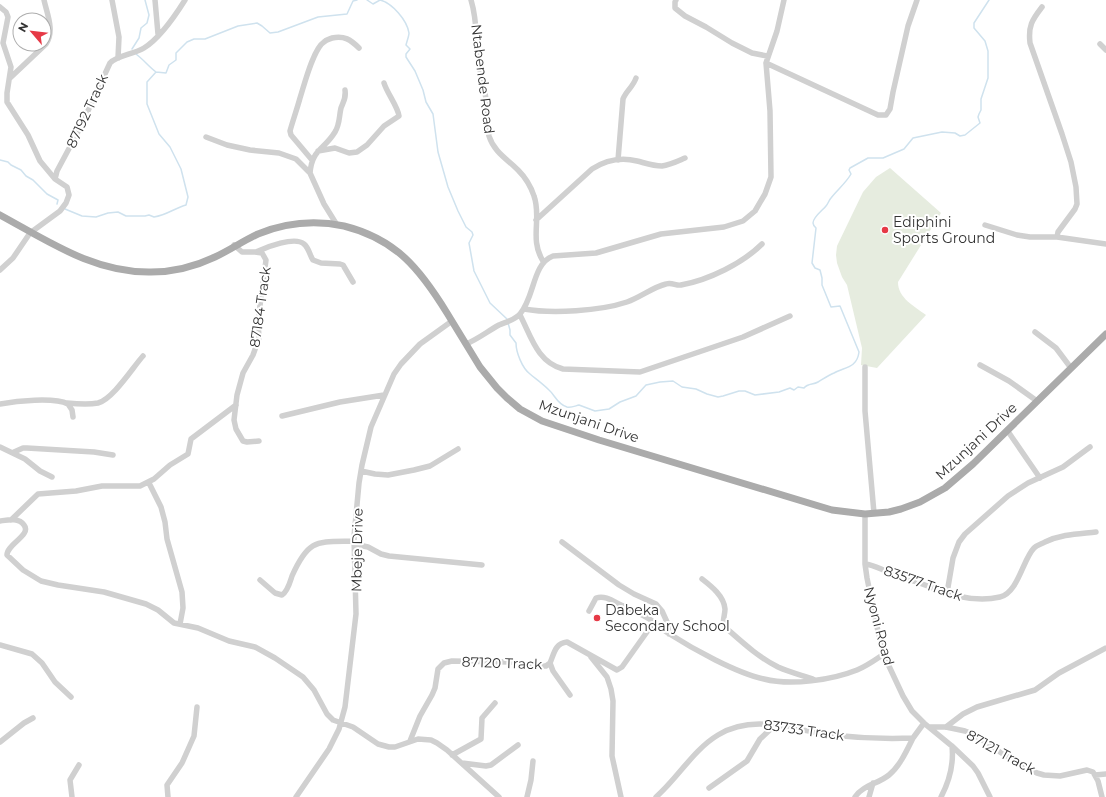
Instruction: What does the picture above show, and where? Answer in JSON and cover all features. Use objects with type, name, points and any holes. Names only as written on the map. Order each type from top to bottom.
[{"type":"main road","name":"Mzunjani Drive","points":[[0,215],[30,233],[81,258],[115,269],[141,272],[172,270],[194,265],[215,257],[259,234],[286,226],[315,223],[337,225],[369,234],[385,242],[416,267],[452,321],[480,367],[497,388],[520,409],[542,421],[579,434],[832,510],[865,514],[902,509],[938,493],[955,481],[1106,334]]},
{"type":"street","points":[[10,78],[50,39],[50,28],[44,0]]},
{"type":"street","points":[[112,0],[119,37],[118,58]]},
{"type":"street","points":[[155,0],[158,34]]},
{"type":"street","name":"87192 Track","points":[[55,179],[57,171],[80,128],[108,65],[112,61],[144,47],[158,34],[178,11],[185,0]]},
{"type":"street","name":"Ntabende Road","points":[[471,0],[476,20],[478,59],[484,89],[489,135],[495,148],[519,171],[532,191],[536,203],[536,240],[538,252],[543,261]]},
{"type":"street","points":[[676,0],[674,5],[678,11],[743,49],[767,56]]},
{"type":"street","points":[[466,344],[478,339],[517,316],[524,309],[531,297],[539,269],[543,261],[553,256],[590,254],[661,234],[724,227],[743,221],[755,211],[769,185],[772,169],[770,111],[766,63],[767,56],[777,31],[784,0]]},
{"type":"street","points":[[766,63],[878,115],[886,115],[890,109],[908,26],[917,0]]},
{"type":"street","points":[[0,7],[8,14],[8,24],[4,33],[3,43],[11,67],[6,93],[7,102],[28,135],[40,161],[55,179],[67,187],[69,193],[65,206],[56,215],[30,233],[13,258],[0,270]]},
{"type":"street","points":[[1042,7],[1030,26],[1030,43],[1071,162],[1077,197],[1075,209],[1061,228],[1057,237]]},
{"type":"street","points":[[312,160],[291,135],[290,131],[311,66],[319,47],[327,40],[339,36],[351,40],[359,48]]},
{"type":"street","points":[[1100,44],[1106,50]]},
{"type":"street","points":[[618,160],[623,99],[636,78]]},
{"type":"street","points":[[318,152],[335,148],[349,153],[357,152],[366,145],[384,126],[398,117],[398,112],[384,83]]},
{"type":"street","points":[[310,173],[312,160],[338,128],[342,107],[346,98],[345,90]]},
{"type":"street","points":[[206,137],[216,142],[232,146],[291,156],[300,162],[310,173],[324,204],[337,225]]},
{"type":"street","points":[[536,220],[592,169],[601,164],[625,159],[662,166],[672,164],[685,158]]},
{"type":"street","points":[[985,225],[1017,235],[1030,237],[1057,237],[1106,244]]},
{"type":"street","points":[[256,252],[278,244],[296,241],[301,242],[306,246],[314,260],[321,264],[340,264],[343,266],[353,282]]},
{"type":"street","points":[[524,309],[536,311],[589,310],[628,302],[666,284],[680,285],[708,277],[747,257],[762,244]]},
{"type":"street","name":"87184 Track","points":[[234,246],[242,252],[262,253],[266,263],[258,321],[259,338],[253,355],[243,373],[236,405],[234,425],[241,439],[247,442],[259,440]]},
{"type":"street","points":[[517,316],[539,354],[557,368],[572,370],[618,370],[640,372],[743,337],[790,316]]},
{"type":"street","name":"Mbeje Drive","points":[[296,797],[326,753],[341,723],[345,707],[356,614],[354,542],[361,471],[371,427],[394,374],[420,344],[452,321]]},
{"type":"street","points":[[1035,332],[1056,348],[1071,368]]},
{"type":"street","points":[[0,404],[29,401],[99,403],[123,383],[143,356]]},
{"type":"street","points":[[980,365],[1009,381],[1038,401]]},
{"type":"street","points":[[865,367],[865,411],[874,513]]},
{"type":"street","points":[[282,416],[340,402],[384,395]]},
{"type":"street","points":[[67,403],[72,410],[73,417]]},
{"type":"street","points":[[11,520],[38,494],[76,491],[102,486],[140,486],[148,482],[188,454],[191,439],[236,405]]},
{"type":"street","points":[[1007,430],[1040,478]]},
{"type":"street","points":[[0,447],[14,452],[40,471],[52,477]]},
{"type":"street","points":[[947,593],[953,558],[959,542],[965,534],[1008,496],[1028,483],[1063,467],[1090,447]]},
{"type":"street","points":[[14,452],[27,448],[94,452],[113,455]]},
{"type":"street","points":[[361,471],[375,474],[404,472],[430,466],[458,449]]},
{"type":"street","points":[[148,482],[161,507],[167,539],[182,592],[183,608],[180,624]]},
{"type":"street","name":"Nyoni Road","points":[[865,514],[865,564],[877,627],[884,654],[906,703],[924,723],[952,746],[978,773],[990,797]]},
{"type":"street","points":[[0,521],[18,520],[22,522],[26,528],[23,535],[9,549],[7,555],[29,575],[49,583],[104,592],[146,604],[158,610],[174,623],[198,628],[229,641],[255,647],[275,658],[303,677],[314,690],[330,718],[353,727],[378,744],[390,747],[395,747],[418,739],[431,740],[452,755],[499,797]]},
{"type":"street","name":"83577 Track","points":[[865,564],[947,593],[973,599],[1003,596],[1010,590],[1029,556],[1036,547],[1061,536],[1096,532]]},
{"type":"street","points":[[260,580],[276,593],[282,595],[286,590],[301,557],[312,546],[323,542],[354,542],[389,556],[482,565]]},
{"type":"street","points":[[562,542],[619,585],[656,604],[662,611],[667,622],[669,634]]},
{"type":"street","points":[[702,579],[722,600],[725,611],[723,622],[726,628],[750,650],[779,667],[816,680]]},
{"type":"street","points":[[589,611],[596,598],[602,597],[631,609],[654,622],[669,634],[713,658],[755,677],[766,680],[785,682],[816,680],[852,672],[884,654]]},
{"type":"street","points":[[587,652],[612,668],[619,669],[654,622]]},
{"type":"street","name":"87120 Track","points":[[410,741],[420,716],[435,688],[438,669],[444,663],[452,661],[514,662],[543,666],[550,663],[556,648],[564,642],[572,644],[587,652]]},
{"type":"street","points":[[0,645],[32,654],[42,663],[55,682],[71,697]]},
{"type":"street","points":[[946,727],[963,714],[977,707],[1035,690],[1065,670],[1106,648]]},
{"type":"street","points":[[587,652],[601,668],[610,682],[613,701],[612,756],[621,797]]},
{"type":"street","points":[[550,663],[570,695]]},
{"type":"street","points":[[452,755],[481,739],[482,718],[495,703]]},
{"type":"street","points":[[168,797],[167,785],[182,762],[194,736],[197,707]]},
{"type":"street","points":[[0,742],[24,723],[33,718]]},
{"type":"street","points":[[855,797],[860,790],[890,774],[924,723]]},
{"type":"street","name":"83733 Track","points":[[656,797],[704,746],[720,734],[746,725],[774,725],[832,735],[880,738],[913,738]]},
{"type":"street","points":[[709,788],[747,761],[760,739],[774,725]]},
{"type":"street","name":"87121 Track","points":[[929,727],[959,729],[973,734],[1006,756],[1037,773],[1044,775],[1060,776],[1087,770],[1093,772],[1095,775],[1106,774]]},
{"type":"street","points":[[462,764],[491,765],[518,745]]},
{"type":"street","points":[[941,797],[952,772],[952,746]]},
{"type":"street","points":[[526,797],[531,780],[533,761]]},
{"type":"street","points":[[72,797],[70,780],[78,765]]},
{"type":"street","points":[[1095,775],[1102,797]]},
{"type":"street","points":[[869,797],[873,783]]},
{"type":"shaded area","points":[[890,168],[941,213],[898,282],[901,293],[904,297],[926,315],[877,368],[861,365],[862,348],[847,285],[842,277],[836,255],[837,246],[863,192],[876,177]]},
{"type":"waterway","points":[[132,49],[139,38],[141,28],[147,23],[149,15],[145,0]]},
{"type":"waterway","points":[[65,209],[82,216],[96,217],[108,213],[118,212],[126,216],[149,215],[154,217],[163,215],[186,205],[188,197],[181,169],[170,147],[159,134],[147,104],[147,82],[156,72],[166,73],[169,65],[176,60],[176,53],[187,42],[194,39],[205,39],[238,26],[257,23],[270,33],[278,32],[318,17],[347,14],[353,1],[357,0]]},
{"type":"waterway","points":[[367,0],[373,4],[380,0]]},
{"type":"waterway","points":[[380,0],[394,8],[408,28],[409,34],[406,45],[410,49],[406,54],[406,57],[415,71],[426,102],[433,114],[438,152],[448,187],[466,227],[472,232],[473,235],[469,243],[474,271],[490,303],[507,319],[510,335],[516,343],[517,351],[524,368],[547,388],[558,402],[564,406],[570,407],[579,405],[595,411],[609,409],[620,402],[636,396],[646,385],[660,382],[673,381],[682,387],[696,389],[718,397],[739,391],[745,391],[755,395],[779,392],[790,388],[794,390],[798,387],[804,388],[807,385],[816,383],[850,366],[856,361],[859,352],[840,306],[831,307],[822,285],[820,270],[815,268],[812,263],[816,228],[813,221],[849,177],[851,174],[849,170],[850,168],[868,158],[883,158],[904,149],[913,138],[942,132],[955,133],[960,136],[965,135],[980,123],[978,117],[981,110],[981,99],[988,78],[988,51],[985,41],[974,28],[974,23],[989,0]]},
{"type":"waterway","points":[[136,54],[156,72]]},
{"type":"waterway","points":[[0,160],[8,162],[21,170],[47,194],[58,200],[57,204]]},
{"type":"place","name":"Ediphini Sports Ground","points":[[885,230]]},
{"type":"place","name":"Dabeka Secondary School","points":[[597,618]]}]
